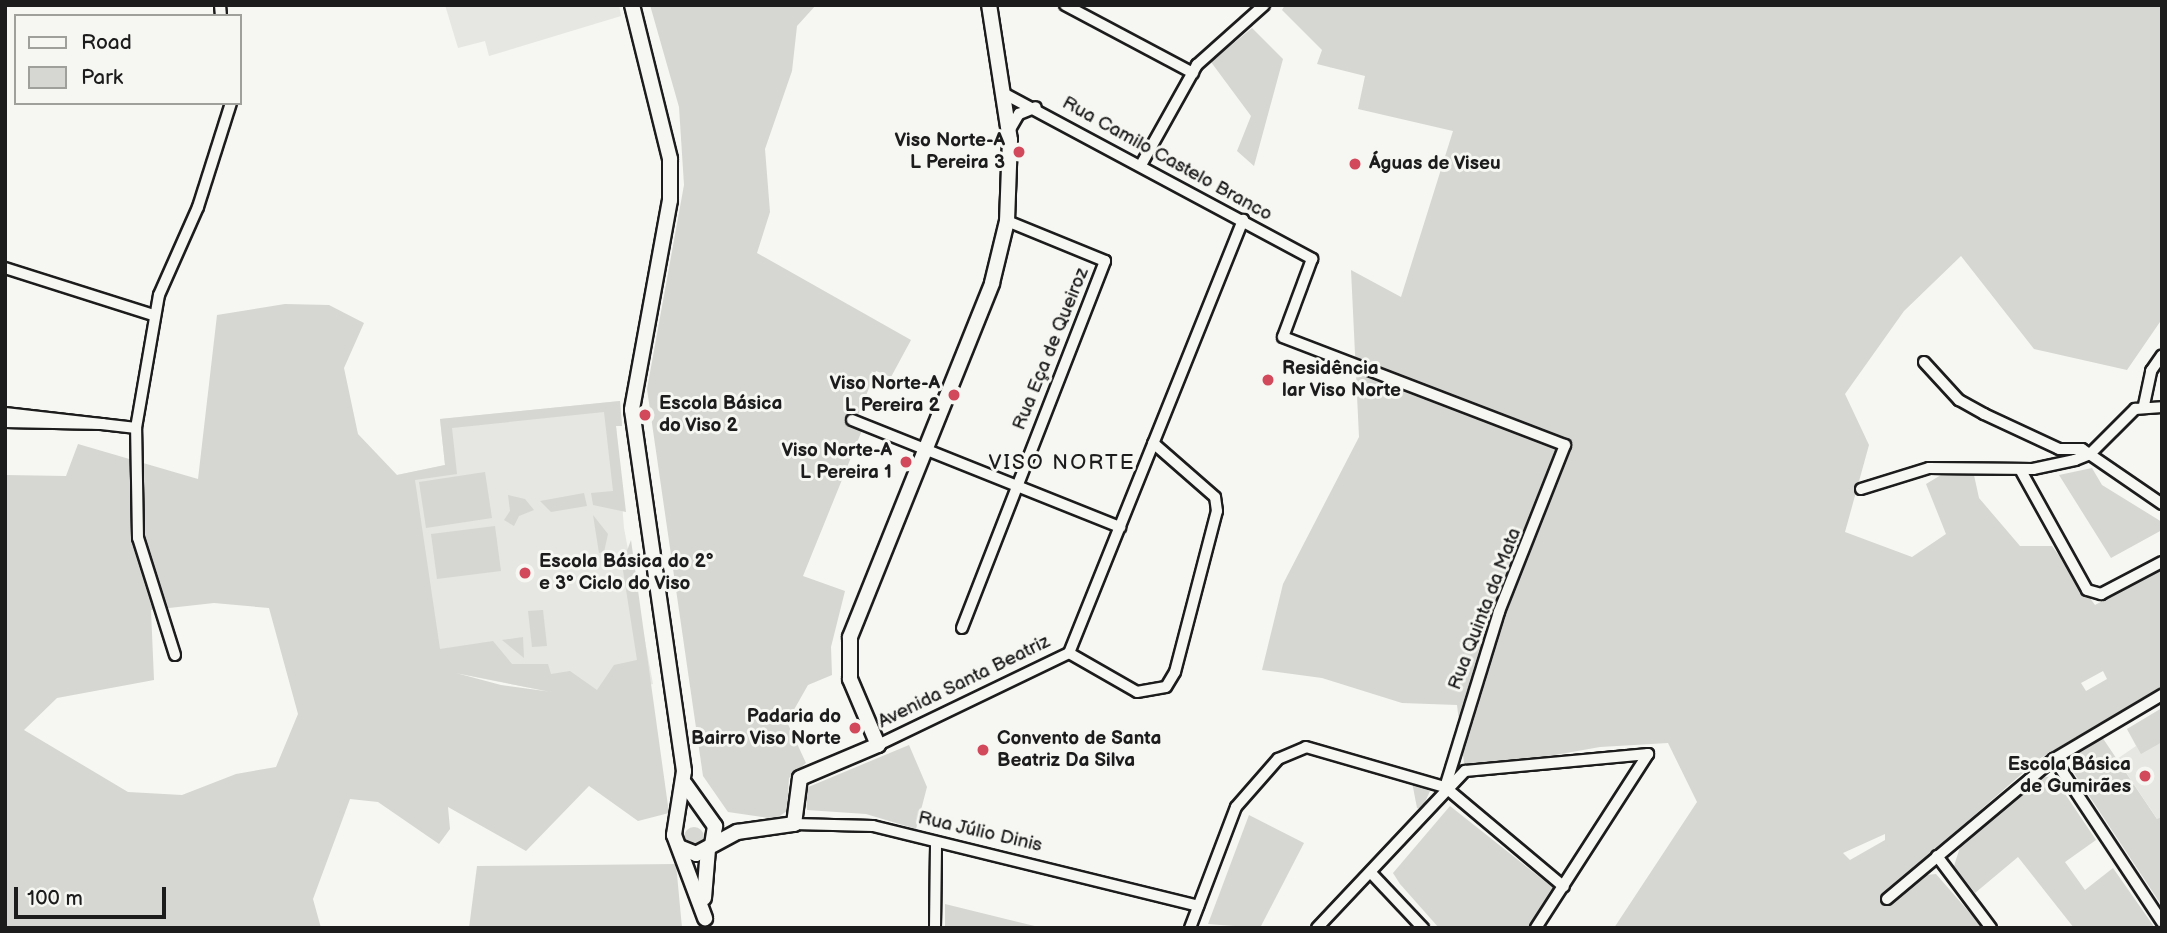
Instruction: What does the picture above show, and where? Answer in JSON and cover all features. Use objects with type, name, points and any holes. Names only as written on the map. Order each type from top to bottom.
[{"type":"street","points":[[632,5],[670,159],[670,200],[632,411],[685,784],[677,822],[679,847],[705,923]]},
{"type":"street","points":[[878,745],[850,679],[850,637],[992,283],[1007,220],[1009,131],[989,5]]},
{"type":"street","points":[[1065,5],[1193,73]]},
{"type":"street","points":[[1141,165],[1193,73],[1264,5]]},
{"type":"street","name":"Rua Camilo Castelo Branco","points":[[1003,93],[1036,107],[1312,259],[1283,337],[1565,445]]},
{"type":"street","points":[[175,655],[138,538],[136,428],[153,315],[230,105]]},
{"type":"street","points":[[1009,131],[1019,114],[1036,107]]},
{"type":"street","name":"Rua Eça de Queiroz","points":[[962,628],[1105,261],[1007,220]]},
{"type":"street","name":"Avenida Santa Beatriz","points":[[794,824],[800,778],[878,745],[1069,653],[1242,220]]},
{"type":"street","points":[[5,268],[153,315]]},
{"type":"street","points":[[2144,405],[2151,371],[2162,355]]},
{"type":"street","points":[[1923,362],[1959,400],[2060,449],[2090,454],[2162,504]]},
{"type":"street","points":[[1861,489],[1929,468],[2020,469],[2090,454],[2124,416],[2144,405],[2162,407]]},
{"type":"street","points":[[5,413],[136,428]]},
{"type":"street","points":[[852,420],[1120,527]]},
{"type":"street","points":[[5,422],[103,424]]},
{"type":"street","points":[[1069,653],[1136,692],[1166,687],[1175,672],[1217,511],[1215,498],[1153,443]]},
{"type":"street","name":"Rua Quinta da Mata","points":[[1445,787],[1499,611],[1565,445]]},
{"type":"street","points":[[2020,469],[2087,590],[2101,594],[2162,562]]},
{"type":"street","points":[[1887,899],[2054,759],[2162,695]]},
{"type":"street","points":[[1190,928],[1236,807],[1292,750],[1306,747],[1445,787],[1564,887]]},
{"type":"street","points":[[1317,928],[1373,875],[1445,787],[1465,771],[1648,754],[1536,928]]},
{"type":"street","points":[[2054,759],[2162,922]]},
{"type":"street","points":[[685,784],[710,818],[705,923]]},
{"type":"street","points":[[677,822],[694,811],[710,818]]},
{"type":"street","name":"Rua Júlio Dinis","points":[[710,818],[750,829]]},
{"type":"street","name":"Rua Júlio Dinis","points":[[710,847],[750,829],[794,824],[873,826],[1198,906]]},
{"type":"street","points":[[935,928],[936,843]]},
{"type":"street","points":[[679,847],[690,853],[710,847]]},
{"type":"street","points":[[1937,856],[1991,928]]},
{"type":"street","points":[[1373,875],[1423,928]]},
{"type":"shaded area","points":[[445,5],[619,5],[621,16],[489,56],[485,41],[458,48]]},
{"type":"shaded area","name":"Escola Básica do 2º e 3º Ciclo do Viso","points":[[620,401],[622,426],[616,426],[624,528],[653,684],[581,698],[430,668],[397,475],[445,465],[440,419]]},
{"type":"shaded area","name":"Escola Básica de Gumirães","points":[[2162,708],[2162,817],[2158,820],[2117,759],[2136,746],[2127,729]]},
{"type":"green space","points":[[650,5],[816,5],[797,26],[792,71],[765,149],[770,212],[757,253],[911,340],[891,377],[876,371],[858,415],[867,418],[803,576],[845,591],[831,647],[832,675],[808,685],[787,722],[806,763],[789,778],[787,811],[775,819],[728,812],[703,776],[647,389],[684,185],[679,107]]},
{"type":"green space","points":[[1285,5],[2162,5],[2162,319],[2127,370],[2034,349],[1961,256],[1904,311],[1845,394],[1869,445],[1845,532],[1912,557],[1946,534],[1926,484],[1941,475],[1974,475],[1979,498],[2020,546],[2052,546],[2095,605],[2162,569],[2162,687],[2039,759],[1884,894],[1892,904],[1926,875],[1936,874],[1983,928],[1614,928],[1697,802],[1668,743],[1600,747],[1465,771],[1457,705],[1402,703],[1322,678],[1262,670],[1283,584],[1359,437],[1351,270],[1401,297],[1453,131],[1358,109],[1365,76],[1317,64],[1322,50],[1282,10]],"holes":[[[2103,671],[2107,679],[2086,691],[2081,683]],[[1885,834],[1885,840],[1850,860],[1843,853]]]},
{"type":"green space","points":[[1252,28],[1283,59],[1254,166],[1237,151],[1251,116],[1211,62]]},
{"type":"green space","points":[[285,304],[329,305],[364,323],[344,368],[358,434],[397,475],[445,465],[440,419],[620,401],[622,426],[616,426],[626,512],[593,505],[591,493],[613,491],[604,412],[452,428],[457,474],[415,480],[440,649],[493,641],[512,664],[548,664],[551,674],[570,671],[597,690],[614,665],[637,660],[622,564],[631,540],[669,813],[638,821],[589,786],[526,851],[448,807],[450,829],[439,844],[378,802],[350,799],[313,899],[321,928],[5,928],[5,475],[66,476],[78,444],[198,479],[217,315]],"holes":[[[214,603],[269,608],[298,714],[276,767],[236,774],[182,795],[128,792],[24,730],[57,698],[154,680],[151,610]],[[456,673],[549,692],[501,685]]]},
{"type":"green space","points":[[2092,468],[2102,485],[2162,522],[2162,530],[2111,558],[2059,475]]},
{"type":"green space","points":[[485,472],[492,518],[426,528],[419,482]]},
{"type":"green space","points":[[584,493],[587,506],[551,512],[540,501]]},
{"type":"green space","points":[[508,495],[525,499],[534,510],[519,516],[514,526],[504,520],[510,511]]},
{"type":"green space","points":[[593,515],[608,534],[604,552],[599,553]]},
{"type":"green space","points":[[495,526],[501,571],[437,579],[431,534]]},
{"type":"green space","points":[[543,610],[547,646],[532,647],[528,611]]},
{"type":"green space","points":[[523,637],[524,658],[502,640]]},
{"type":"green space","points":[[2162,708],[2162,742],[2141,754],[2127,729]]},
{"type":"green space","points":[[2102,737],[2157,819],[2162,817],[2162,906],[2072,770],[2077,753]]},
{"type":"green space","points":[[909,745],[927,787],[916,829],[866,814],[807,810],[806,788]]},
{"type":"green space","points":[[2053,776],[2096,840],[2065,862],[2085,890],[2113,868],[2155,928],[2074,928],[2018,857],[1975,893],[1954,866],[1961,844],[2040,778]]},
{"type":"green space","points":[[1412,782],[1430,791],[1422,809],[1417,808]]},
{"type":"green space","points":[[1450,806],[1556,890],[1530,928],[1439,928],[1400,884],[1393,873]]},
{"type":"green space","points":[[1249,815],[1304,843],[1260,928],[1208,924]]},
{"type":"green space","points":[[694,827],[701,830],[704,837],[701,844],[694,847],[687,844],[684,837],[687,830]]},
{"type":"green space","points":[[676,864],[682,928],[469,928],[477,866]]},
{"type":"green space","points":[[945,904],[1043,928],[945,928]]},
{"type":"place","name":"Viso Norte-A L Pereira 3","points":[[1019,152]]},
{"type":"place","name":"Águas de Viseu","points":[[1355,164]]},
{"type":"place","name":"Residência lar Viso Norte","points":[[1268,380]]},
{"type":"place","name":"Viso Norte-A L Pereira 2","points":[[954,395]]},
{"type":"place","name":"Escola Básica do Viso 2","points":[[645,415]]},
{"type":"place","name":"Viso Norte-A L Pereira 1","points":[[906,462]]},
{"type":"place","name":"Escola Básica do 2º e 3º Ciclo do Viso","points":[[525,573]]},
{"type":"place","name":"Padaria do Bairro Viso Norte","points":[[855,728]]},
{"type":"place","name":"Convento de Santa Beatriz Da Silva","points":[[983,750]]},
{"type":"place","name":"Escola Básica de Gumirães","points":[[2145,776]]},
{"type":"district","name":"VISO NORTE","points":[[1062,463]]}]
